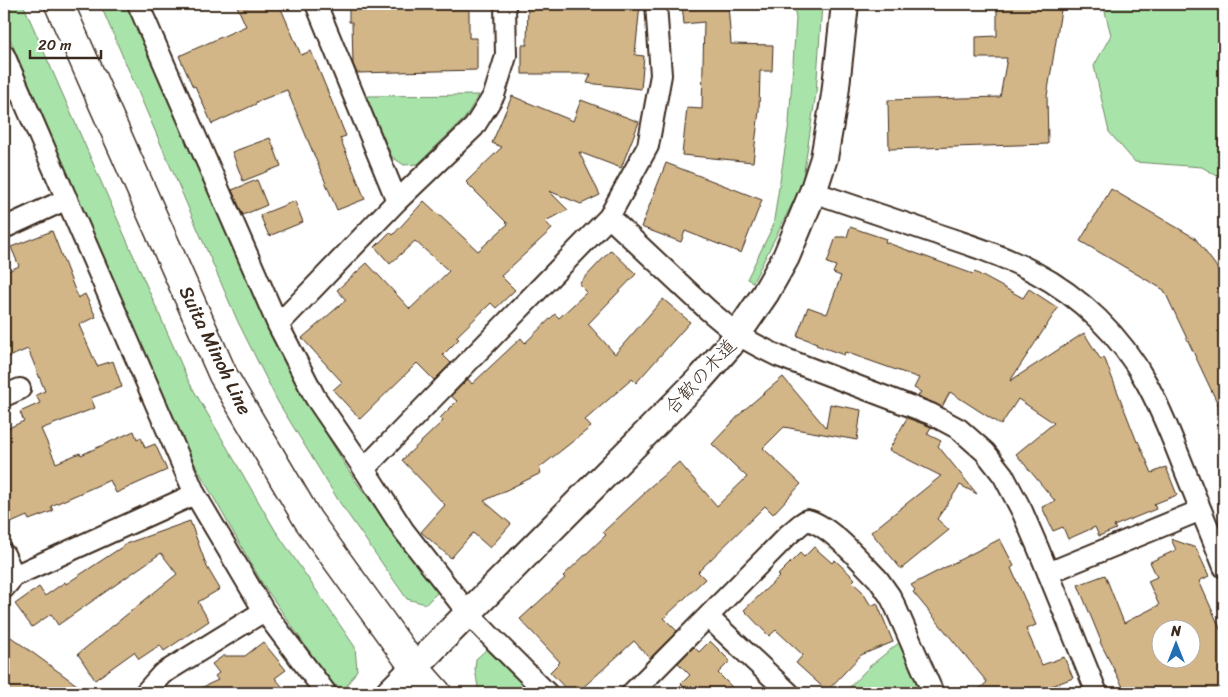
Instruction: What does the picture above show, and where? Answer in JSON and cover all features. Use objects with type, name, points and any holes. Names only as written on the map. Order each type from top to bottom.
[{"type":"main road","name":"Suita Minoh Line","points":[[59,4],[224,375],[308,520],[414,667],[437,693]]},
{"type":"street","points":[[138,4],[278,324],[314,397],[404,531],[468,613],[547,693]]},
{"type":"street","points":[[316,4],[397,201]]},
{"type":"street","points":[[278,324],[397,201],[474,127],[494,95],[506,56],[505,4]]},
{"type":"street","points":[[364,469],[609,217],[648,146],[661,75],[656,4]]},
{"type":"street","name":"合歓の木道","points":[[389,693],[706,374],[738,335],[765,294],[786,257],[813,192],[824,158],[835,94],[845,4]]},
{"type":"street","points":[[4,56],[195,494],[264,612],[326,693]]},
{"type":"street","points":[[813,192],[964,243],[1018,264],[1036,273],[1072,297],[1107,328],[1146,382],[1173,441],[1224,567]]},
{"type":"street","points":[[4,228],[67,199]]},
{"type":"street","points":[[609,217],[708,310],[738,335],[778,356],[931,414],[959,429],[985,452],[1003,474],[1022,511],[1097,693]]},
{"type":"street","points":[[4,554],[9,582],[195,494]]},
{"type":"street","points":[[1048,573],[1200,510]]},
{"type":"street","points":[[632,693],[795,529],[808,520],[823,526],[878,579],[896,608],[933,693]]},
{"type":"street","points":[[145,693],[162,674],[264,612]]},
{"type":"street","points":[[708,617],[789,693]]},
{"type":"green space","points":[[4,4],[23,4],[189,382],[275,530],[355,647],[357,670],[345,689],[332,684],[262,583],[184,445],[4,25]]},
{"type":"green space","points":[[100,4],[129,4],[306,401],[352,476],[438,592],[426,604],[407,599],[340,503],[278,402],[238,322]]},
{"type":"green space","points":[[794,4],[822,4],[816,93],[802,184],[753,282],[747,279],[773,226],[789,123],[796,19]]},
{"type":"green space","points":[[1103,4],[1224,4],[1224,180],[1202,167],[1135,162],[1109,132],[1094,66],[1111,35]]},
{"type":"green space","points":[[479,95],[465,118],[418,164],[404,165],[392,157],[366,96]]},
{"type":"green space","points":[[900,642],[921,693],[844,693],[870,666]]},
{"type":"green space","points":[[487,649],[531,693],[479,693],[475,669],[476,659]]},
{"type":"building","points":[[236,4],[279,4],[301,55],[311,51],[346,136],[340,138],[365,199],[337,210],[287,90],[256,102],[256,104],[212,124],[179,56],[246,26]]},
{"type":"building","points":[[349,4],[469,4],[469,38],[477,38],[477,70],[357,73],[353,64],[352,22],[349,22]]},
{"type":"building","points":[[528,4],[640,4],[635,55],[644,56],[641,89],[587,83],[591,74],[522,74],[522,45],[527,45]]},
{"type":"building","points":[[682,4],[728,4],[731,44],[773,45],[772,71],[760,71],[759,111],[753,162],[682,155],[687,108],[702,109],[704,22],[684,24]]},
{"type":"building","points":[[997,4],[1062,4],[1047,96],[1048,144],[889,149],[888,100],[1000,97],[1007,58],[976,58],[976,37],[997,36]]},
{"type":"building","points":[[512,96],[573,121],[581,100],[639,122],[621,168],[579,152],[600,195],[581,204],[549,191],[568,210],[545,221],[552,229],[501,276],[515,290],[496,308],[491,303],[456,337],[459,339],[443,355],[451,363],[434,380],[417,363],[360,419],[333,390],[342,382],[302,338],[346,300],[337,290],[367,263],[410,309],[449,271],[415,241],[390,264],[375,247],[390,232],[393,235],[424,201],[478,251],[508,224],[466,182],[502,147],[492,143]]},
{"type":"building","points":[[270,138],[281,166],[243,181],[232,152]]},
{"type":"building","points":[[666,163],[762,200],[741,253],[685,231],[681,242],[641,227]]},
{"type":"building","points":[[257,180],[267,205],[243,215],[232,190]]},
{"type":"building","points":[[1111,189],[1195,238],[1216,266],[1224,284],[1224,417],[1164,290],[1080,241]]},
{"type":"building","points":[[295,201],[303,222],[269,236],[260,215]]},
{"type":"building","points":[[850,227],[886,239],[885,242],[973,274],[975,272],[1023,298],[1029,289],[1058,308],[1010,381],[1084,333],[1101,360],[1104,357],[1137,442],[1152,473],[1166,467],[1177,495],[1154,504],[1156,509],[1114,526],[1116,529],[1099,536],[1095,527],[1068,539],[1063,527],[1053,531],[1042,507],[1055,501],[1016,454],[1054,423],[1018,399],[1001,425],[950,392],[942,407],[918,396],[921,392],[914,388],[919,378],[845,352],[844,355],[797,336],[808,307],[827,314],[841,276],[833,273],[836,266],[827,263],[836,237],[847,237]]},
{"type":"building","points":[[52,231],[78,298],[85,294],[96,317],[79,325],[97,366],[113,361],[122,387],[91,398],[95,408],[41,429],[56,463],[80,453],[81,455],[134,431],[137,439],[141,437],[145,448],[155,444],[167,470],[116,493],[110,480],[51,506],[53,511],[29,520],[27,516],[4,526],[4,430],[24,421],[20,412],[40,403],[36,395],[45,391],[28,349],[4,359],[4,273],[19,266],[11,247]]},
{"type":"building","points":[[611,250],[636,274],[588,324],[615,354],[663,299],[690,322],[636,383],[632,379],[585,420],[591,427],[539,468],[541,473],[484,501],[511,524],[490,548],[473,533],[451,558],[421,532],[445,505],[402,460],[443,421],[440,418],[457,401],[451,396],[468,379],[472,384],[521,338],[525,343],[555,314],[559,318],[587,292],[579,284]]},
{"type":"building","points":[[783,377],[826,428],[830,404],[861,410],[857,440],[784,427],[763,448],[801,484],[773,514],[765,506],[698,572],[705,579],[664,618],[677,631],[650,658],[634,641],[577,693],[570,693],[550,672],[560,662],[520,619],[565,578],[563,576],[606,535],[603,532],[644,492],[679,462],[717,506],[747,477],[712,444],[744,410]]},
{"type":"building","points":[[907,418],[931,427],[927,434],[941,441],[938,446],[977,494],[960,485],[937,519],[949,530],[901,569],[871,532],[941,476],[889,450]]},
{"type":"building","points":[[190,521],[207,567],[220,589],[198,602],[209,621],[164,651],[160,645],[139,659],[134,652],[95,680],[78,654],[177,574],[161,553],[58,625],[51,614],[32,627],[15,604],[39,587],[45,596],[128,543]]},
{"type":"building","points":[[1000,539],[1014,566],[1011,568],[1036,625],[1026,629],[1042,665],[1064,657],[1073,678],[1033,693],[975,693],[987,682],[913,592],[915,590],[911,585]]},
{"type":"building","points":[[1171,539],[1196,548],[1209,576],[1199,581],[1224,637],[1224,693],[1196,693],[1193,686],[1178,693],[1126,693],[1100,642],[1078,585],[1105,575],[1124,623],[1159,605],[1148,581],[1157,577],[1150,562],[1176,550]]},
{"type":"building","points":[[814,547],[832,563],[835,560],[855,579],[852,582],[862,591],[871,606],[877,603],[893,642],[861,655],[827,691],[796,663],[803,655],[776,630],[769,636],[744,610],[780,576],[778,575],[800,553],[804,557]]},
{"type":"building","points":[[4,632],[88,693],[13,693],[4,686]]},
{"type":"building","points":[[710,641],[730,661],[718,673],[738,693],[691,693],[681,684],[690,675],[678,663],[694,647],[699,652]]},
{"type":"building","points":[[263,642],[286,670],[275,678],[288,693],[190,693],[218,680],[215,676],[219,673],[212,664],[223,656],[245,656]]}]
